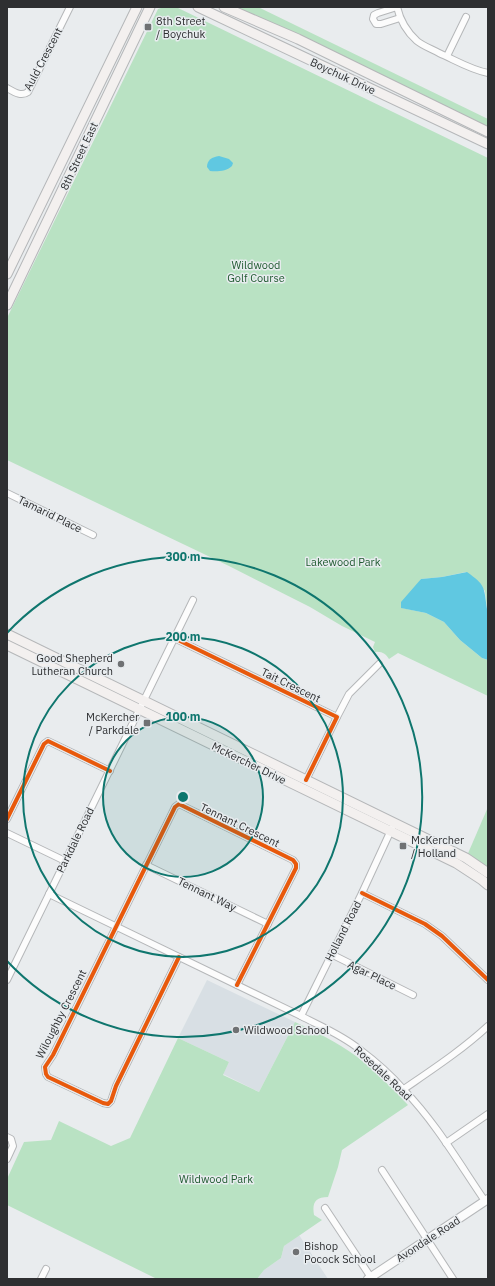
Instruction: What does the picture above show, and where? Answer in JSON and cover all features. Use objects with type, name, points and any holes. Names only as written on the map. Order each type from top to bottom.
[{"type":"main road","name":"8th Street East","points":[[7,274],[137,7]]},
{"type":"main road","name":"8th Street East","points":[[7,305],[150,7]]},
{"type":"main road","name":"Boychuk Drive","points":[[198,7],[488,144]]},
{"type":"main road","name":"Boychuk Drive","points":[[224,7],[298,39],[488,132]]},
{"type":"main road","name":"McKercher Drive","points":[[7,634],[306,780],[456,863],[488,885]]},
{"type":"main road","name":"McKercher Drive","points":[[7,645],[140,710],[393,828],[466,858],[488,873]]},
{"type":"street","name":"Auld Crescent","points":[[7,88],[21,95],[28,92],[70,7]]},
{"type":"street","points":[[400,18],[381,24],[376,24],[373,19],[374,15],[397,7],[400,18],[407,30],[418,42],[477,71],[488,73]]},
{"type":"street","points":[[447,56],[466,17]]},
{"type":"street","name":"Tamarid Place","points":[[7,493],[93,535]]},
{"type":"street","points":[[144,701],[193,600]]},
{"type":"street","name":"Tait Crescent","points":[[174,638],[337,717]]},
{"type":"street","points":[[306,780],[349,694],[356,685],[379,664]]},
{"type":"street","name":"Parkdale Road","points":[[7,980],[144,701]]},
{"type":"street","points":[[7,819],[44,744],[48,741],[110,771]]},
{"type":"street","name":"Tennant Crescent","points":[[115,926],[175,807],[179,804],[293,860],[296,864],[296,868],[237,985]]},
{"type":"street","name":"Holland Road","points":[[301,1016],[393,828]]},
{"type":"street","points":[[7,833],[65,861]]},
{"type":"street","name":"Tennant Way","points":[[146,864],[268,924]]},
{"type":"street","points":[[362,893],[425,924],[442,936],[488,980]]},
{"type":"street","name":"Rosedale Road","points":[[49,894],[301,1016],[335,1033],[358,1048],[404,1089],[446,1142],[486,1200]]},
{"type":"street","name":"Wiloughby Crescent","points":[[115,926],[53,1054],[45,1067],[46,1074],[58,1082],[103,1103],[108,1104],[112,1101],[116,1086],[179,957]]},
{"type":"street","name":"Agar Place","points":[[331,954],[413,995]]},
{"type":"street","points":[[404,1089],[450,1057],[488,1026]]},
{"type":"street","points":[[446,1142],[488,1114]]},
{"type":"street","points":[[7,1137],[11,1139],[13,1146],[7,1159]]},
{"type":"street","points":[[382,1170],[453,1279]]},
{"type":"street","name":"Avondale Road","points":[[370,1278],[486,1200]]},
{"type":"street","points":[[325,1208],[370,1278]]},
{"type":"street","points":[[41,1279],[46,1269]]},
{"type":"shaded area","name":"Wildwood School","points":[[207,980],[295,1022],[259,1092],[223,1074],[229,1062],[178,1038]]},
{"type":"shaded area","name":"Bishop Pocock School","points":[[299,1235],[328,1279],[257,1279],[264,1270],[281,1258],[284,1246]]},
{"type":"green space","name":"Wildwood Golf Course","points":[[164,7],[176,7],[488,158],[488,609],[485,591],[466,572],[442,577],[421,579],[402,608],[426,613],[444,622],[460,640],[482,658],[488,660],[488,696],[398,653],[389,659],[384,653],[375,652],[373,647],[375,642],[342,626],[310,607],[229,566],[7,460],[7,318],[158,9]]},
{"type":"green space","points":[[233,7],[258,7],[488,119],[488,128]]},
{"type":"green space","points":[[488,807],[488,873],[466,858]]},
{"type":"green space","name":"Wildwood Park","points":[[295,1022],[319,1033],[356,1056],[408,1105],[342,1150],[328,1197],[320,1198],[314,1204],[314,1215],[322,1220],[284,1246],[281,1258],[264,1270],[257,1279],[157,1279],[7,1205],[7,1179],[24,1142],[51,1140],[59,1121],[111,1146],[130,1138],[178,1038],[229,1062],[223,1075],[259,1092]]},
{"type":"water","points":[[219,156],[229,159],[233,163],[232,166],[222,171],[210,171],[207,167],[208,162],[212,158]]},
{"type":"water","points":[[467,572],[480,583],[484,591],[488,609],[488,660],[482,658],[460,640],[444,622],[426,613],[401,608],[401,602],[421,579]]},
{"type":"cycle path","points":[[174,638],[337,717],[306,780]]},
{"type":"cycle path","points":[[7,819],[44,744],[48,741],[110,771]]},
{"type":"cycle path","points":[[179,957],[116,1086],[111,1101],[108,1104],[48,1077],[45,1067],[53,1055],[175,807],[179,804],[293,860],[296,864],[296,868],[237,985]]},
{"type":"cycle path","points":[[362,893],[425,924],[442,936],[488,980]]},
{"type":"place","name":"8th Street / Boychuk","points":[[148,27]]},
{"type":"place","name":"Good Shepherd Lutheran Church","points":[[121,664]]},
{"type":"place","name":"McKercher / Parkdale","points":[[147,723]]},
{"type":"place","name":"McKercher / Holland","points":[[403,846]]},
{"type":"place","name":"Wildwood School","points":[[236,1030]]},
{"type":"place","name":"Bishop Pocock School","points":[[296,1252]]},
{"type":"park label","name":"Lakewood Park","points":[[343,562]]}]
